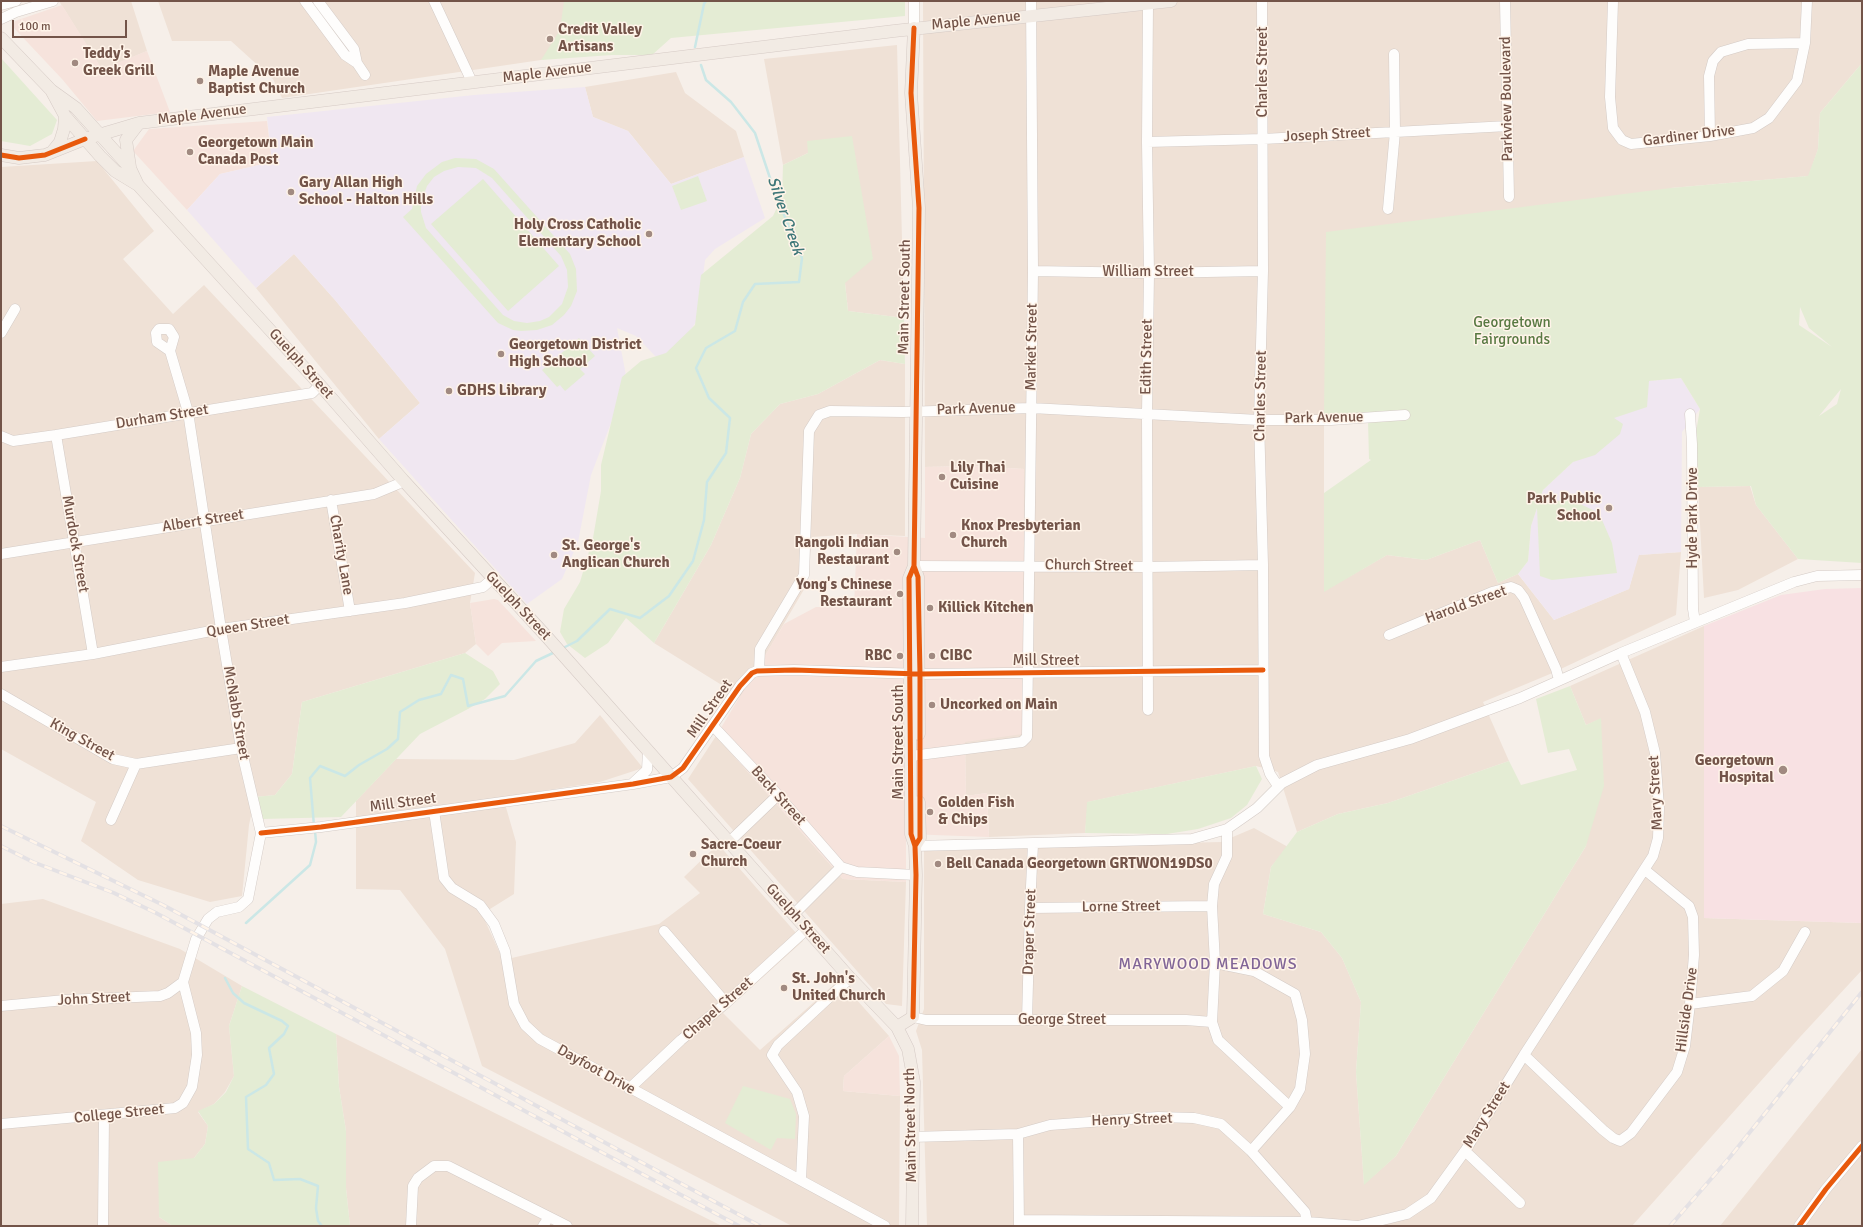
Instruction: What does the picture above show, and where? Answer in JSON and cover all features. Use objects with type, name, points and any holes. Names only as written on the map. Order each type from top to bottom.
[{"type":"main road","name":"Maple Avenue","points":[[1,156],[32,157],[45,155],[85,139],[139,123],[914,28],[1171,1]]},
{"type":"main road","name":"Main Street South","points":[[913,1017],[916,875],[915,846],[911,834],[915,756],[915,674],[909,578],[914,566],[919,208],[913,130],[919,105],[916,75],[912,63],[914,28]]},
{"type":"main road","name":"Guelph Street","points":[[1,38],[51,90],[76,108],[130,168],[138,185]]},
{"type":"main road","name":"Guelph Street","points":[[51,90],[65,116],[85,139],[115,171],[138,185],[320,385],[492,579],[547,637],[850,978],[897,1027]]},
{"type":"main road","points":[[52,152],[60,142],[64,129],[65,116]]},
{"type":"main road","points":[[130,168],[126,140],[139,123]]},
{"type":"main road","points":[[897,1027],[913,1017]]},
{"type":"main road","name":"Main Street North","points":[[897,1027],[908,1049],[914,1082],[912,1137],[912,1226]]},
{"type":"street","points":[[1,6],[16,1]]},
{"type":"street","points":[[1,19],[16,12],[54,1]]},
{"type":"street","points":[[305,1],[345,55],[357,63],[365,74]]},
{"type":"street","points":[[318,1],[354,49],[357,63]]},
{"type":"street","points":[[434,1],[472,82]]},
{"type":"street","name":"Main Street South","points":[[914,1],[914,28]]},
{"type":"street","name":"Market Street","points":[[915,756],[1022,742],[1026,740],[1031,566],[1031,408],[1034,271],[1031,1]]},
{"type":"street","name":"Charles Street","points":[[1262,1],[1263,272],[1259,420],[1264,565],[1262,670],[1264,756],[1270,774],[1278,786]]},
{"type":"street","name":"Parkview Boulevard","points":[[1505,1],[1509,197]]},
{"type":"street","name":"Gardiner Drive","points":[[1613,1],[1610,96],[1613,128],[1622,140],[1631,144],[1710,136],[1753,128],[1769,118],[1797,81],[1805,43],[1807,1]]},
{"type":"street","name":"Edith Street","points":[[1148,4],[1148,710]]},
{"type":"street","points":[[1710,136],[1709,76],[1713,61],[1720,52],[1748,44],[1805,43]]},
{"type":"street","points":[[1388,209],[1395,132],[1394,54]]},
{"type":"street","name":"Joseph Street","points":[[1147,142],[1263,139],[1508,126]]},
{"type":"street","name":"William Street","points":[[1034,271],[1149,273],[1263,272]]},
{"type":"street","points":[[1,333],[15,309]]},
{"type":"street","name":"McNabb Street","points":[[170,351],[188,412],[206,520],[221,630],[241,748],[261,833],[248,899],[240,907],[217,912],[208,919],[196,939],[183,982]]},
{"type":"street","name":"Durham Street","points":[[1,436],[13,441],[56,435],[188,412],[312,393],[320,385]]},
{"type":"street","name":"Park Avenue","points":[[759,671],[760,649],[804,575],[809,431],[819,415],[830,411],[915,411],[1031,408],[1259,420],[1332,420],[1405,415]]},
{"type":"street","name":"Hyde Park Drive","points":[[1690,414],[1692,444],[1693,609],[1695,622]]},
{"type":"street","name":"Murdock Street","points":[[56,435],[93,654]]},
{"type":"street","name":"Albert Street","points":[[1,554],[374,494],[398,484],[403,480]]},
{"type":"street","name":"Charity Lane","points":[[331,500],[350,611]]},
{"type":"street","name":"Church Street","points":[[914,566],[1148,567],[1264,565]]},
{"type":"street","points":[[915,846],[1192,839],[1227,828],[1257,808],[1282,783],[1318,765],[1410,739],[1520,698],[1736,604],[1794,582],[1817,576],[1862,575]]},
{"type":"street","name":"Queen Street","points":[[1,667],[93,654],[221,630],[405,603],[483,587],[492,579]]},
{"type":"street","name":"Harold Street","points":[[1389,635],[1492,592],[1511,587],[1518,590],[1524,598],[1556,669],[1559,680]]},
{"type":"street","name":"Mary Street","points":[[1019,1223],[1307,1222],[1358,1226],[1394,1222],[1431,1198],[1465,1151],[1524,1055],[1653,856],[1658,838],[1659,808],[1655,753],[1645,712],[1621,653]]},
{"type":"street","name":"Mill Street","points":[[261,833],[321,827],[633,784],[671,776],[683,768],[740,686],[752,674],[759,671],[828,670],[915,674],[1262,670]]},
{"type":"street","name":"King Street","points":[[1,694],[113,758],[136,764],[241,748]]},
{"type":"street","name":"Back Street","points":[[713,726],[778,795],[841,867]]},
{"type":"street","points":[[633,784],[647,770],[648,751]]},
{"type":"street","points":[[111,820],[136,764]]},
{"type":"street","points":[[729,842],[778,795]]},
{"type":"street","name":"Dayfoot Drive","points":[[434,811],[444,878],[452,888],[480,905],[494,924],[505,951],[514,1004],[525,1025],[540,1039],[629,1089],[801,1179],[885,1226]]},
{"type":"street","points":[[1227,828],[1227,856],[1214,884],[1212,906],[1215,963],[1212,1022],[1218,1040],[1290,1107]]},
{"type":"street","name":"Draper Street","points":[[1027,1020],[1033,844]]},
{"type":"street","points":[[794,914],[841,867],[857,872],[916,875]]},
{"type":"street","name":"Hillside Drive","points":[[1524,1055],[1603,1130],[1613,1138],[1620,1141],[1631,1134],[1677,1072],[1685,1046],[1690,1004],[1694,955],[1693,917],[1689,906],[1645,870]]},
{"type":"street","name":"Lorne Street","points":[[1030,908],[1212,906]]},
{"type":"street","name":"Chapel Street","points":[[629,1089],[681,1040],[726,1003],[807,929]]},
{"type":"street","points":[[664,931],[726,1003]]},
{"type":"street","points":[[1690,1004],[1752,996],[1782,971],[1805,932]]},
{"type":"street","points":[[1215,963],[1254,971],[1295,994],[1302,1020],[1305,1054],[1300,1090],[1290,1107],[1251,1151]]},
{"type":"street","points":[[801,1179],[804,1116],[797,1092],[772,1055],[778,1045],[850,978]]},
{"type":"street","name":"John Street","points":[[1,1006],[65,1000],[160,996],[168,993],[183,982]]},
{"type":"street","name":"College Street","points":[[1,1124],[104,1116],[175,1108],[188,1097],[192,1087],[197,1054],[196,1033],[183,982]]},
{"type":"street","name":"George Street","points":[[913,1017],[926,1020],[1186,1020],[1212,1022]]},
{"type":"street","points":[[103,1226],[104,1116]]},
{"type":"street","name":"Henry Street","points":[[912,1137],[1018,1134],[1050,1125],[1158,1117],[1194,1118],[1221,1124],[1251,1151],[1305,1212],[1307,1222]]},
{"type":"street","points":[[1018,1134],[1019,1223]]},
{"type":"street","points":[[1799,1226],[1826,1189],[1862,1146]]},
{"type":"street","points":[[1465,1151],[1520,1203]]},
{"type":"street","points":[[411,1226],[413,1186],[418,1178],[434,1166],[448,1166],[567,1226]]},
{"type":"street","points":[[543,1226],[549,1217]]},
{"type":"shaded area","points":[[59,1],[131,1],[147,51],[102,70]]},
{"type":"shaded area","points":[[158,1],[582,1],[597,45],[541,60],[282,98],[273,79],[231,41],[172,41]]},
{"type":"shaded area","points":[[923,1],[1862,1],[1862,63],[1820,113],[1818,149],[1809,176],[1671,188],[1324,418],[1324,591],[1387,555],[1426,560],[1480,540],[1498,583],[1518,574],[1554,620],[1629,589],[1638,555],[1681,552],[1676,615],[1550,674],[1483,702],[1509,761],[1388,803],[1338,814],[1297,832],[1278,772],[1256,766],[1088,802],[1085,833],[989,837],[987,793],[966,796],[965,742],[1024,469],[971,466],[925,467]]},
{"type":"shaded area","points":[[62,5],[102,69],[147,51],[170,112],[97,121],[62,79],[13,27],[15,21]]},
{"type":"shaded area","points":[[897,45],[904,318],[848,311],[845,283],[808,153],[783,165],[764,59]]},
{"type":"shaded area","points":[[676,72],[685,93],[736,131],[744,157],[671,184],[628,131],[593,117],[585,87]]},
{"type":"shaded area","points":[[585,87],[593,117],[628,131],[671,184],[744,157],[765,218],[715,249],[705,260],[698,319],[675,353],[657,358],[636,336],[617,328],[627,381],[591,475],[578,542],[562,579],[527,604],[379,439],[420,403],[335,300],[294,254],[256,288],[187,210],[220,174],[272,162],[267,117],[474,95]]},
{"type":"shaded area","points":[[267,121],[272,162],[220,174],[187,210],[133,151],[149,129]]},
{"type":"shaded area","points":[[97,161],[154,231],[123,259],[173,314],[204,285],[475,573],[470,603],[476,644],[465,653],[302,702],[292,774],[275,795],[255,797],[249,825],[242,896],[210,902],[138,880],[81,841],[96,802],[1,749],[1,167]]},
{"type":"shaded area","points":[[294,254],[335,300],[420,403],[379,439],[256,288]]},
{"type":"shaded area","points":[[880,360],[905,364],[905,536],[857,534],[812,537],[806,586],[741,697],[654,643],[711,545],[740,478],[751,434],[780,404],[818,394]]},
{"type":"shaded area","name":"Park Public School","points":[[1681,378],[1700,409],[1682,432],[1681,552],[1639,555],[1629,589],[1554,620],[1518,574],[1528,561],[1531,526],[1543,490],[1573,462],[1595,424],[1649,381]]},
{"type":"shaded area","points":[[971,466],[1024,469],[1023,734],[965,742],[966,796],[987,793],[989,837],[906,834],[906,882],[843,879],[716,736],[784,624],[816,607],[854,607],[857,534],[925,538],[925,467]]},
{"type":"shaded area","points":[[1750,486],[1756,505],[1798,559],[1738,590],[1704,598],[1698,487]]},
{"type":"shaded area","name":"Georgetown Hospital","points":[[1862,588],[1862,923],[1704,918],[1704,626],[1781,595],[1825,589]]},
{"type":"shaded area","points":[[494,599],[498,600],[536,641],[502,643],[488,656],[476,644],[470,603]]},
{"type":"shaded area","points":[[1704,626],[1704,918],[1862,923],[1862,970],[1800,1037],[1632,1226],[927,1226],[922,1050],[916,1031],[924,1009],[924,849],[1221,842],[1254,828],[1288,847],[1271,867],[1263,914],[1321,932],[1342,958],[1361,1002],[1356,1072],[1364,1184],[1396,1156],[1586,846],[1601,719],[1586,725],[1570,686]]},
{"type":"shaded area","points":[[600,715],[643,768],[600,782],[503,797],[516,842],[514,894],[482,914],[503,960],[659,924],[700,893],[684,877],[718,844],[803,941],[723,1013],[760,1050],[839,980],[889,1036],[844,1076],[843,1091],[900,1096],[899,1226],[792,1226],[482,1066],[445,949],[400,890],[356,889],[356,801],[396,759],[514,760],[575,743]]},
{"type":"shaded area","points":[[716,736],[843,879],[906,882],[902,1006],[886,1004],[688,779]]},
{"type":"shaded area","points":[[43,899],[180,949],[242,986],[229,1026],[234,1076],[225,1092],[214,1104],[198,1112],[208,1126],[205,1144],[194,1158],[159,1217],[173,1226],[1,1226],[1,904]]},
{"type":"shaded area","points":[[336,1034],[722,1226],[350,1226],[346,1188],[346,1131],[339,1087]]},
{"type":"shaded area","points":[[889,1036],[899,1056],[900,1096],[843,1091],[844,1076]]},
{"type":"shaded area","points":[[1862,1049],[1862,1226],[1720,1226]]},
{"type":"green space","points":[[564,1],[905,1],[905,16],[671,38],[652,55],[612,55],[541,60],[560,30]]},
{"type":"green space","points":[[1,58],[57,120],[52,134],[30,146],[1,141]]},
{"type":"green space","name":"Georgetown Fairgrounds","points":[[1862,63],[1862,563],[1798,559],[1756,505],[1751,486],[1698,487],[1696,432],[1700,409],[1681,378],[1649,381],[1647,407],[1614,418],[1623,424],[1620,434],[1595,455],[1573,462],[1543,490],[1538,504],[1570,499],[1599,513],[1612,543],[1617,573],[1552,580],[1540,576],[1537,508],[1531,526],[1528,561],[1518,574],[1498,583],[1480,540],[1426,560],[1387,555],[1324,592],[1324,493],[1371,460],[1369,459],[1368,421],[1324,418],[1326,232],[1671,188],[1808,176],[1818,149],[1820,113]],"holes":[[[1800,307],[1809,328],[1832,347],[1799,325]],[[1841,389],[1837,404],[1819,416]]]},
{"type":"green space","points":[[852,136],[873,259],[845,283],[848,311],[904,318],[905,364],[880,360],[818,394],[780,404],[751,434],[740,478],[711,545],[654,643],[626,618],[608,643],[585,658],[567,644],[560,632],[564,609],[580,582],[593,538],[601,491],[601,465],[622,377],[641,361],[666,353],[695,325],[701,275],[773,216],[782,197],[783,165],[808,153],[807,141]]},
{"type":"green space","points":[[455,158],[476,159],[494,169],[570,254],[576,269],[577,291],[571,306],[564,315],[552,325],[537,330],[521,331],[513,330],[498,323],[403,217],[412,209],[417,186],[426,174],[442,162]],"holes":[[[458,167],[476,168],[492,178],[561,256],[567,270],[568,287],[562,304],[549,317],[540,321],[527,323],[514,321],[503,315],[426,228],[421,212],[421,203],[427,186],[434,177],[444,171]]]},
{"type":"green space","points":[[698,176],[707,201],[681,210],[672,186]]},
{"type":"green space","points":[[483,179],[559,266],[508,311],[431,224]]},
{"type":"green space","points":[[579,338],[595,356],[580,369],[585,374],[565,391],[560,385],[557,387],[542,370]]},
{"type":"green space","points":[[465,653],[493,671],[500,684],[485,699],[420,734],[341,817],[262,819],[255,797],[275,795],[292,774],[302,702]]},
{"type":"green space","points":[[1570,686],[1586,725],[1601,718],[1604,786],[1586,846],[1396,1156],[1364,1185],[1356,1072],[1361,1002],[1342,958],[1321,932],[1263,914],[1271,867],[1297,832],[1338,814],[1388,803],[1509,761],[1521,785],[1577,770],[1569,749],[1548,753],[1536,699]]},
{"type":"green space","points":[[1256,766],[1262,779],[1247,805],[1231,818],[1198,829],[1167,834],[1085,833],[1087,802]]},
{"type":"green space","points":[[242,986],[336,1034],[339,1087],[346,1131],[346,1188],[350,1226],[173,1226],[159,1217],[158,1162],[194,1158],[205,1144],[208,1126],[198,1111],[214,1104],[226,1092],[234,1076],[229,1026]]},
{"type":"green space","points":[[743,1086],[790,1099],[796,1114],[795,1139],[777,1138],[771,1150],[725,1123]]},
{"type":"waterway","name":"Silver Creek","points":[[695,47],[704,4],[706,1]]},
{"type":"waterway","name":"Silver Creek","points":[[561,649],[577,641],[610,609],[640,618],[669,596],[693,561],[704,520],[707,482],[726,453],[730,418],[709,398],[696,368],[706,348],[735,331],[743,302],[755,284],[799,282],[802,258],[775,193],[755,133],[731,102],[706,80],[701,65]]},
{"type":"waterway","name":"Silver Creek","points":[[314,826],[310,778],[320,766],[345,776],[359,765],[387,749],[398,739],[400,712],[419,700],[441,694],[451,675],[463,679],[468,706],[505,696],[536,661],[555,652]]},
{"type":"waterway","name":"Silver Creek","points":[[246,923],[310,865],[316,842],[315,831]]},
{"type":"waterway","name":"Silver Creek","points":[[225,978],[233,993],[244,1003],[282,1021],[288,1026],[284,1034],[269,1048],[274,1074],[266,1085],[246,1097],[248,1149],[269,1163],[274,1180],[300,1179],[318,1186],[316,1208],[318,1221],[322,1226]]},
{"type":"railway","points":[[1,826],[163,905],[760,1226]]},
{"type":"railway","points":[[1,846],[33,862],[114,893],[156,913],[739,1226]]},
{"type":"railway","points":[[1670,1226],[1730,1157],[1862,992]]},
{"type":"cycle path","points":[[913,1017],[916,875],[915,846],[911,834],[909,578],[914,566],[919,208],[911,93],[914,28]]},
{"type":"cycle path","points":[[1,155],[19,158],[45,155],[85,139]]},
{"type":"cycle path","points":[[914,566],[918,577],[920,674],[920,838],[915,846]]},
{"type":"cycle path","points":[[261,833],[321,827],[633,784],[671,777],[683,768],[740,686],[752,673],[757,671],[794,670],[920,674],[1263,670]]},
{"type":"cycle path","points":[[1799,1226],[1826,1189],[1862,1146]]},
{"type":"place","name":"Credit Valley Artisans","points":[[550,39]]},
{"type":"place","name":"Teddy's Greek Grill","points":[[75,63]]},
{"type":"place","name":"Maple Avenue Baptist Church","points":[[200,81]]},
{"type":"place","name":"Georgetown Main Canada Post","points":[[190,152]]},
{"type":"place","name":"Gary Allan High School - Halton Hills","points":[[291,192]]},
{"type":"place","name":"Holy Cross Catholic Elementary School","points":[[649,234]]},
{"type":"place","name":"Georgetown District High School","points":[[501,354]]},
{"type":"place","name":"GDHS Library","points":[[449,391]]},
{"type":"place","name":"Lily Thai Cuisine","points":[[942,477]]},
{"type":"place","name":"Park Public School","points":[[1609,508]]},
{"type":"place","name":"Knox Presbyterian Church","points":[[953,535]]},
{"type":"place","name":"Rangoli Indian Restaurant","points":[[897,552]]},
{"type":"place","name":"St. George's Anglican Church","points":[[554,555]]},
{"type":"place","name":"Yong's Chinese Restaurant","points":[[900,594]]},
{"type":"place","name":"Killick Kitchen","points":[[930,608]]},
{"type":"place","name":"RBC","points":[[900,656]]},
{"type":"place","name":"CIBC","points":[[932,656]]},
{"type":"place","name":"Uncorked on Main","points":[[932,705]]},
{"type":"place","name":"Georgetown Hospital","points":[[1783,770]]},
{"type":"place","name":"Golden Fish & Chips","points":[[930,812]]},
{"type":"place","name":"Sacre-Coeur Church","points":[[693,854]]},
{"type":"place","name":"Bell Canada Georgetown GRTWON19DS0","points":[[938,864]]},
{"type":"place","name":"St. John's United Church","points":[[784,988]]},
{"type":"district","name":"MARYWOOD MEADOWS","points":[[1208,965]]}]
